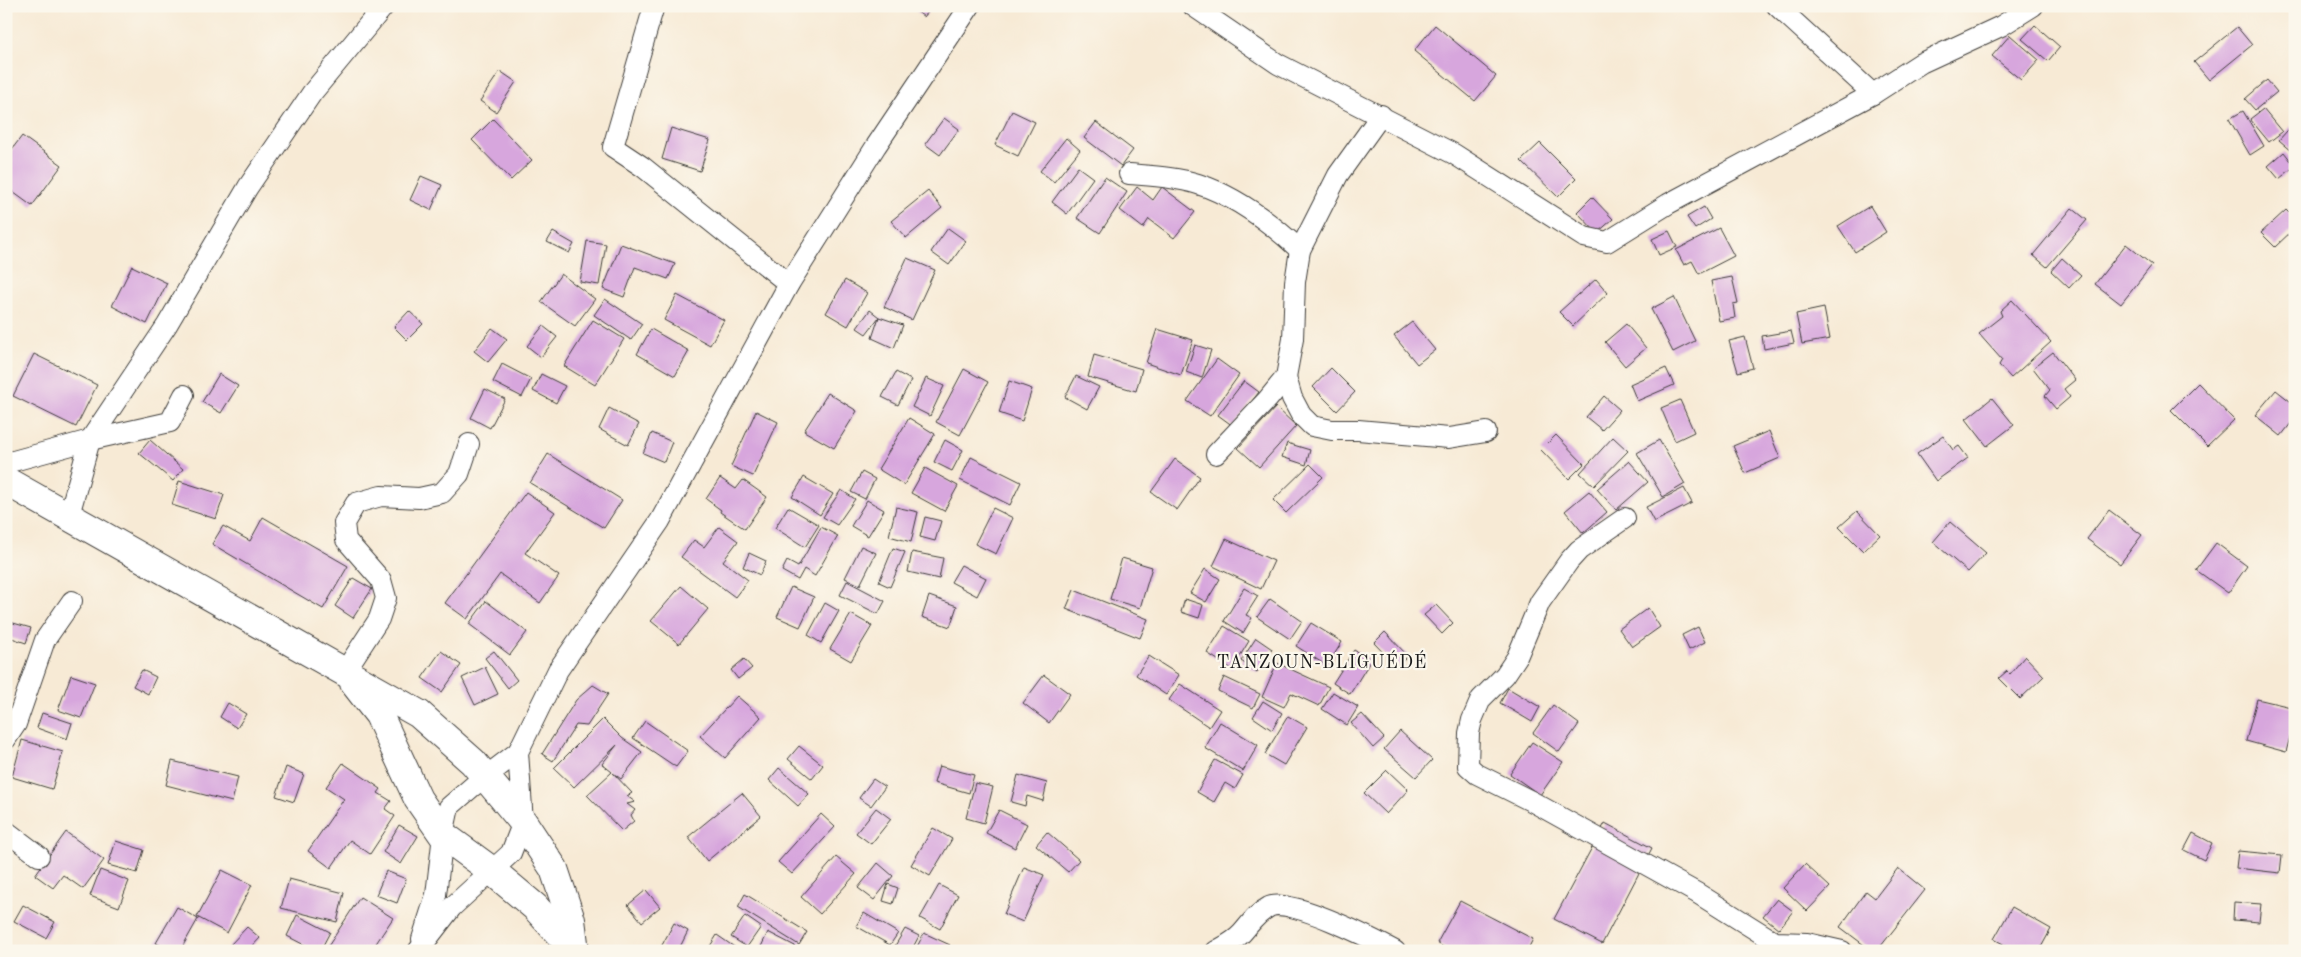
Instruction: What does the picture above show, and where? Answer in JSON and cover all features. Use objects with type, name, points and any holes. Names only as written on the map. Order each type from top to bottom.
[{"type":"main road","points":[[6,480],[419,714],[486,776],[523,822],[554,869],[571,920],[575,951]]},
{"type":"main road","points":[[345,672],[379,715],[418,799],[443,835],[491,870],[535,907],[575,951]]},
{"type":"street","points":[[69,515],[90,440],[167,325],[248,187],[312,93],[384,6]]},
{"type":"street","points":[[654,6],[613,147],[643,166],[789,284]]},
{"type":"street","points":[[418,951],[436,895],[443,835],[449,807],[518,752],[558,670],[660,521],[789,284],[876,146],[970,6]]},
{"type":"street","points":[[1193,6],[1278,64],[1454,154],[1584,237],[1607,242],[1684,195],[1873,94],[1921,63],[2001,26],[2033,6]]},
{"type":"street","points":[[1777,6],[1873,94]]},
{"type":"street","points":[[1380,115],[1338,175],[1300,250],[1295,282],[1293,339],[1286,377],[1292,398],[1301,415],[1312,426],[1332,430],[1358,430],[1449,438],[1486,432]]},
{"type":"street","points":[[1130,174],[1172,178],[1216,190],[1281,233],[1300,250]]},
{"type":"street","points":[[1216,454],[1286,377]]},
{"type":"street","points":[[6,463],[90,440],[170,422],[184,395]]},
{"type":"street","points":[[345,672],[379,619],[386,598],[381,580],[346,540],[344,523],[356,503],[381,496],[418,498],[442,493],[459,474],[470,444]]},
{"type":"street","points":[[1625,518],[1579,550],[1540,602],[1517,657],[1505,675],[1482,699],[1472,720],[1468,733],[1468,766],[1477,774],[1697,893],[1775,946],[1807,943],[1842,951]]},
{"type":"street","points":[[6,739],[16,724],[45,640],[72,601]]},
{"type":"street","points":[[418,951],[452,907],[511,853],[523,822],[518,752]]},
{"type":"street","points":[[6,831],[39,856]]},
{"type":"street","points":[[1216,951],[1241,934],[1256,915],[1272,905],[1291,907],[1320,915],[1395,951]]},
{"type":"building","points":[[910,6],[933,6],[924,17]]},
{"type":"building","points":[[1435,25],[1496,76],[1475,101],[1414,51]]},
{"type":"building","points":[[2035,25],[2060,47],[2048,61],[2022,39]]},
{"type":"building","points":[[2237,27],[2252,45],[2209,80],[2194,62]]},
{"type":"building","points":[[2010,35],[2039,60],[2021,80],[1992,56]]},
{"type":"building","points":[[500,71],[516,82],[496,112],[480,101]]},
{"type":"building","points":[[2267,80],[2277,92],[2255,110],[2245,99]]},
{"type":"building","points":[[2263,109],[2282,132],[2269,142],[2250,119]]},
{"type":"building","points":[[1012,111],[1035,122],[1018,156],[995,145]]},
{"type":"building","points":[[2243,111],[2264,146],[2250,155],[2229,119]]},
{"type":"building","points":[[944,118],[959,129],[940,155],[925,144]]},
{"type":"building","points":[[493,119],[532,160],[511,180],[472,140]]},
{"type":"building","points":[[1096,122],[1133,150],[1121,166],[1084,138]]},
{"type":"building","points":[[2295,122],[2295,151],[2293,152],[2279,140]]},
{"type":"building","points":[[671,128],[710,140],[700,171],[662,159]]},
{"type":"building","points":[[22,136],[62,165],[32,206],[6,187],[6,157]]},
{"type":"building","points":[[1066,138],[1080,150],[1054,182],[1040,171]]},
{"type":"building","points":[[1540,143],[1576,179],[1558,197],[1521,161]]},
{"type":"building","points":[[2284,152],[2295,166],[2279,179],[2268,166]]},
{"type":"building","points":[[1078,167],[1093,178],[1067,214],[1052,202]]},
{"type":"building","points":[[421,176],[442,185],[431,210],[410,200]]},
{"type":"building","points":[[1105,177],[1127,192],[1100,233],[1077,218]]},
{"type":"building","points":[[1137,187],[1153,200],[1162,187],[1195,212],[1174,238],[1149,219],[1143,228],[1120,210]]},
{"type":"building","points":[[928,191],[942,208],[906,238],[891,221]]},
{"type":"building","points":[[1592,197],[1613,219],[1597,233],[1577,212]]},
{"type":"building","points":[[1870,206],[1886,232],[1855,252],[1838,226]]},
{"type":"building","points":[[1704,207],[1711,219],[1695,229],[1687,217]]},
{"type":"building","points":[[2072,208],[2087,220],[2047,267],[2033,255]]},
{"type":"building","points":[[2286,210],[2295,219],[2295,228],[2275,247],[2261,233]]},
{"type":"building","points":[[948,228],[966,241],[949,265],[931,252]]},
{"type":"building","points":[[1719,228],[1734,256],[1699,274],[1692,261],[1684,265],[1676,250]]},
{"type":"building","points":[[1669,231],[1677,247],[1659,255],[1652,239]]},
{"type":"building","points":[[553,232],[574,244],[569,253],[547,242]]},
{"type":"building","points":[[587,241],[606,244],[599,285],[580,282]]},
{"type":"building","points":[[621,244],[675,264],[668,279],[635,267],[624,297],[603,289]]},
{"type":"building","points":[[2126,244],[2152,265],[2121,304],[2095,284]]},
{"type":"building","points":[[907,258],[935,270],[912,320],[884,307]]},
{"type":"building","points":[[2062,258],[2081,275],[2069,288],[2051,271]]},
{"type":"building","points":[[132,266],[167,283],[147,324],[112,306]]},
{"type":"building","points":[[561,274],[595,299],[575,326],[541,302]]},
{"type":"building","points":[[1732,277],[1738,303],[1733,304],[1735,318],[1719,321],[1711,281]]},
{"type":"building","points":[[1596,279],[1608,293],[1573,326],[1559,312]]},
{"type":"building","points":[[845,280],[867,293],[848,326],[826,313]]},
{"type":"building","points":[[677,295],[724,320],[710,345],[664,320]]},
{"type":"building","points":[[1674,297],[1695,341],[1673,352],[1651,309]]},
{"type":"building","points":[[605,299],[642,324],[631,340],[594,315]]},
{"type":"building","points":[[2012,300],[2051,342],[2011,378],[1999,365],[2002,360],[1979,334],[2002,316],[2000,311]]},
{"type":"building","points":[[1824,308],[1830,339],[1802,344],[1796,314]]},
{"type":"building","points":[[870,310],[879,317],[866,334],[857,328]]},
{"type":"building","points":[[409,311],[423,324],[407,340],[394,327]]},
{"type":"building","points":[[879,317],[903,325],[894,348],[872,338]]},
{"type":"building","points":[[593,320],[624,339],[595,385],[564,366]]},
{"type":"building","points":[[1412,322],[1435,350],[1417,364],[1394,336]]},
{"type":"building","points":[[1626,324],[1646,348],[1625,366],[1605,342]]},
{"type":"building","points":[[543,326],[557,337],[541,357],[527,346]]},
{"type":"building","points":[[492,328],[507,339],[488,362],[474,351]]},
{"type":"building","points":[[651,329],[689,351],[675,376],[637,354]]},
{"type":"building","points":[[1157,329],[1193,340],[1181,375],[1146,363]]},
{"type":"building","points":[[1791,331],[1794,343],[1764,349],[1762,336]]},
{"type":"building","points":[[1745,337],[1753,368],[1738,372],[1729,341]]},
{"type":"building","points":[[1195,345],[1211,350],[1202,378],[1186,372]]},
{"type":"building","points":[[2053,352],[2075,380],[2064,389],[2070,397],[2056,409],[2045,396],[2050,390],[2033,368]]},
{"type":"building","points":[[34,354],[97,385],[76,427],[13,396]]},
{"type":"building","points":[[1094,355],[1142,369],[1136,391],[1088,377]]},
{"type":"building","points":[[1217,359],[1239,375],[1210,416],[1187,401]]},
{"type":"building","points":[[502,364],[531,379],[522,397],[493,382]]},
{"type":"building","points":[[1331,368],[1355,392],[1337,411],[1313,387]]},
{"type":"building","points":[[1666,368],[1674,385],[1637,401],[1630,384]]},
{"type":"building","points":[[964,369],[988,382],[960,435],[936,422]]},
{"type":"building","points":[[896,372],[911,380],[898,405],[882,397]]},
{"type":"building","points":[[219,374],[238,386],[221,413],[202,402]]},
{"type":"building","points":[[541,374],[565,386],[556,403],[533,391]]},
{"type":"building","points":[[1076,376],[1099,387],[1087,409],[1065,397]]},
{"type":"building","points":[[926,378],[944,386],[930,416],[912,407]]},
{"type":"building","points":[[1009,381],[1032,389],[1022,421],[999,413]]},
{"type":"building","points":[[1244,381],[1259,392],[1233,426],[1218,415]]},
{"type":"building","points":[[2198,383],[2234,420],[2207,446],[2171,410]]},
{"type":"building","points":[[485,389],[505,399],[490,428],[471,418]]},
{"type":"building","points":[[2276,390],[2295,405],[2295,418],[2281,436],[2255,415]]},
{"type":"building","points":[[828,393],[857,411],[834,448],[804,431]]},
{"type":"building","points":[[1604,396],[1620,410],[1602,430],[1586,417]]},
{"type":"building","points":[[1992,398],[2014,425],[1987,446],[1966,419]]},
{"type":"building","points":[[1680,400],[1694,432],[1675,441],[1661,408]]},
{"type":"building","points":[[1276,407],[1296,426],[1259,467],[1238,448]]},
{"type":"building","points":[[609,408],[639,424],[628,445],[599,429]]},
{"type":"building","points":[[756,411],[778,422],[753,476],[731,466]]},
{"type":"building","points":[[909,418],[935,434],[904,485],[878,469]]},
{"type":"building","points":[[1769,431],[1780,458],[1745,473],[1733,446]]},
{"type":"building","points":[[652,433],[672,442],[664,462],[643,453]]},
{"type":"building","points":[[1556,435],[1584,464],[1569,479],[1541,450]]},
{"type":"building","points":[[1943,436],[1953,450],[1959,446],[1968,458],[1936,481],[1917,454]]},
{"type":"building","points":[[1613,437],[1628,451],[1594,486],[1580,473]]},
{"type":"building","points":[[150,440],[183,469],[173,481],[139,453]]},
{"type":"building","points":[[945,440],[963,450],[952,471],[934,462]]},
{"type":"building","points":[[1659,440],[1685,484],[1663,497],[1637,453]]},
{"type":"building","points":[[1287,443],[1310,450],[1306,465],[1282,457]]},
{"type":"building","points":[[548,454],[622,500],[604,528],[530,483]]},
{"type":"building","points":[[971,457],[1021,482],[1010,505],[960,480]]},
{"type":"building","points":[[1175,459],[1200,477],[1177,510],[1151,492]]},
{"type":"building","points":[[1629,461],[1648,482],[1616,510],[1597,489]]},
{"type":"building","points":[[1310,464],[1323,477],[1286,513],[1273,500]]},
{"type":"building","points":[[925,468],[958,486],[944,511],[911,493]]},
{"type":"building","points":[[862,472],[875,479],[865,499],[851,492]]},
{"type":"building","points":[[804,477],[833,494],[820,515],[792,497]]},
{"type":"building","points":[[720,478],[736,489],[743,480],[767,497],[745,529],[720,512],[721,510],[706,499]]},
{"type":"building","points":[[179,481],[224,495],[216,519],[172,505]]},
{"type":"building","points":[[1684,488],[1692,503],[1654,522],[1646,507]]},
{"type":"building","points":[[841,490],[855,499],[837,525],[823,517]]},
{"type":"building","points":[[1589,491],[1607,512],[1583,533],[1565,511]]},
{"type":"building","points":[[526,492],[555,512],[525,553],[559,576],[540,603],[500,574],[467,619],[445,603]]},
{"type":"building","points":[[867,500],[884,510],[868,536],[851,526]]},
{"type":"building","points":[[788,507],[819,525],[805,547],[775,528]]},
{"type":"building","points":[[896,507],[918,512],[911,542],[889,536]]},
{"type":"building","points":[[993,508],[1013,518],[996,554],[975,544]]},
{"type":"building","points":[[2109,510],[2142,535],[2120,564],[2087,539]]},
{"type":"building","points":[[1857,511],[1880,535],[1863,551],[1839,527]]},
{"type":"building","points":[[263,517],[348,566],[323,609],[212,544],[223,526],[250,541]]},
{"type":"building","points":[[925,517],[941,521],[935,541],[920,537]]},
{"type":"building","points":[[1950,522],[1986,553],[1968,572],[1933,542]]},
{"type":"building","points":[[719,527],[738,541],[723,561],[748,580],[735,597],[681,557],[694,540],[704,547]]},
{"type":"building","points":[[821,527],[838,536],[815,576],[804,569],[798,580],[782,571],[787,561],[798,567]]},
{"type":"building","points":[[1226,539],[1274,561],[1261,589],[1213,566]]},
{"type":"building","points":[[2216,543],[2247,566],[2228,593],[2196,570]]},
{"type":"building","points":[[861,546],[876,553],[860,585],[845,578]]},
{"type":"building","points":[[893,548],[905,552],[890,587],[879,582]]},
{"type":"building","points":[[912,552],[943,558],[939,579],[908,572]]},
{"type":"building","points":[[749,553],[766,561],[760,575],[743,567]]},
{"type":"building","points":[[1122,558],[1152,567],[1140,608],[1110,599]]},
{"type":"building","points":[[961,565],[986,578],[977,596],[951,582]]},
{"type":"building","points":[[1205,569],[1220,579],[1206,602],[1190,593]]},
{"type":"building","points":[[353,578],[372,589],[353,618],[335,606]]},
{"type":"building","points":[[847,581],[885,601],[878,614],[840,595]]},
{"type":"building","points":[[681,586],[708,609],[679,644],[651,621]]},
{"type":"building","points":[[791,587],[814,597],[800,627],[777,617]]},
{"type":"building","points":[[1244,588],[1258,596],[1246,615],[1252,618],[1243,633],[1224,621]]},
{"type":"building","points":[[1074,590],[1148,619],[1140,638],[1066,609]]},
{"type":"building","points":[[929,596],[957,606],[950,627],[922,617]]},
{"type":"building","points":[[1185,599],[1203,605],[1199,618],[1181,612]]},
{"type":"building","points":[[1270,599],[1302,621],[1290,639],[1257,617]]},
{"type":"building","points":[[486,601],[527,632],[510,655],[469,624]]},
{"type":"building","points":[[825,603],[839,611],[821,643],[808,635]]},
{"type":"building","points":[[1436,605],[1453,623],[1442,634],[1424,615]]},
{"type":"building","points":[[1648,608],[1660,627],[1632,647],[1619,629]]},
{"type":"building","points":[[851,614],[872,626],[851,661],[830,649]]},
{"type":"building","points":[[6,621],[31,628],[26,643],[6,636]]},
{"type":"building","points":[[1311,623],[1342,642],[1327,666],[1296,646]]},
{"type":"building","points":[[1224,626],[1249,641],[1232,669],[1207,653]]},
{"type":"building","points":[[1698,627],[1705,642],[1689,650],[1682,635]]},
{"type":"building","points":[[1385,632],[1408,656],[1397,667],[1374,643]]},
{"type":"building","points":[[1256,638],[1272,649],[1257,672],[1241,661]]},
{"type":"building","points":[[1354,650],[1371,660],[1350,694],[1333,683]]},
{"type":"building","points":[[441,651],[461,665],[442,692],[422,678]]},
{"type":"building","points":[[494,651],[517,680],[508,688],[485,658]]},
{"type":"building","points":[[1149,656],[1179,675],[1166,695],[1136,675]]},
{"type":"building","points":[[2025,656],[2044,676],[2020,699],[1999,678],[2007,671],[2010,674]]},
{"type":"building","points":[[744,659],[752,668],[738,679],[731,670]]},
{"type":"building","points":[[1277,663],[1329,687],[1319,706],[1291,693],[1284,707],[1262,697]]},
{"type":"building","points":[[485,667],[498,694],[475,705],[462,678]]},
{"type":"building","points":[[142,670],[156,677],[148,694],[133,686]]},
{"type":"building","points":[[71,675],[95,683],[81,718],[58,710]]},
{"type":"building","points":[[1044,675],[1070,694],[1049,723],[1023,703]]},
{"type":"building","points":[[1224,677],[1260,694],[1253,708],[1218,691]]},
{"type":"building","points":[[1180,684],[1220,710],[1209,727],[1169,700]]},
{"type":"building","points":[[593,685],[608,694],[587,726],[576,725],[553,761],[542,754],[576,700]]},
{"type":"building","points":[[1508,688],[1540,707],[1532,722],[1500,703]]},
{"type":"building","points":[[1333,692],[1358,707],[1347,725],[1322,709]]},
{"type":"building","points":[[737,696],[761,717],[725,758],[700,736]]},
{"type":"building","points":[[2257,699],[2295,708],[2295,718],[2286,752],[2246,741]]},
{"type":"building","points":[[1263,701],[1282,713],[1272,730],[1253,717]]},
{"type":"building","points":[[228,703],[246,714],[237,728],[220,717]]},
{"type":"building","points":[[1553,705],[1579,724],[1559,752],[1533,733]]},
{"type":"building","points":[[42,713],[72,723],[67,739],[37,728]]},
{"type":"building","points":[[1362,714],[1384,738],[1373,748],[1351,723]]},
{"type":"building","points":[[1288,716],[1307,727],[1284,765],[1265,754]]},
{"type":"building","points":[[603,719],[622,738],[642,752],[621,779],[613,773],[632,793],[627,796],[635,802],[627,804],[635,810],[631,815],[634,821],[622,831],[587,795],[612,772],[602,764],[617,745],[574,787],[554,768]]},
{"type":"building","points":[[645,721],[688,751],[676,767],[633,738]]},
{"type":"building","points":[[1220,722],[1258,745],[1243,771],[1205,748]]},
{"type":"building","points":[[1400,731],[1432,760],[1416,777],[1384,749]]},
{"type":"building","points":[[22,740],[63,752],[52,789],[12,777]]},
{"type":"building","points":[[1532,742],[1563,762],[1540,795],[1510,774]]},
{"type":"building","points":[[799,746],[823,765],[812,779],[788,759]]},
{"type":"building","points":[[1215,760],[1243,775],[1235,789],[1225,783],[1214,802],[1197,792]]},
{"type":"building","points":[[172,761],[238,777],[232,802],[166,785]]},
{"type":"building","points":[[343,763],[381,789],[378,793],[391,801],[385,809],[395,816],[370,854],[350,840],[331,868],[308,851],[344,799],[326,787]]},
{"type":"building","points":[[939,766],[974,775],[969,793],[934,783]]},
{"type":"building","points":[[286,767],[304,774],[294,802],[276,796]]},
{"type":"building","points":[[779,768],[809,794],[798,806],[769,780]]},
{"type":"building","points":[[1387,770],[1408,790],[1386,814],[1364,793]]},
{"type":"building","points":[[1018,775],[1047,783],[1043,801],[1027,796],[1025,806],[1011,802]]},
{"type":"building","points":[[873,779],[885,787],[871,806],[859,798]]},
{"type":"building","points":[[975,783],[993,787],[984,823],[966,818]]},
{"type":"building","points":[[742,793],[761,816],[707,861],[688,837]]},
{"type":"building","points":[[876,808],[891,819],[871,844],[856,833]]},
{"type":"building","points":[[999,810],[1027,824],[1015,848],[986,833]]},
{"type":"building","points":[[821,814],[835,827],[792,874],[778,862]]},
{"type":"building","points":[[1605,823],[1652,848],[1602,944],[1554,919]]},
{"type":"building","points":[[399,825],[418,836],[401,864],[383,852]]},
{"type":"building","points":[[933,828],[952,839],[930,876],[911,865]]},
{"type":"building","points":[[66,832],[104,860],[83,889],[63,875],[53,888],[35,875]]},
{"type":"building","points":[[1047,832],[1079,860],[1068,872],[1036,845]]},
{"type":"building","points":[[2193,833],[2212,843],[2204,860],[2184,850]]},
{"type":"building","points":[[116,841],[144,850],[137,873],[108,865]]},
{"type":"building","points":[[2238,851],[2282,855],[2280,873],[2236,868]]},
{"type":"building","points":[[836,857],[856,874],[820,914],[801,897]]},
{"type":"building","points":[[878,863],[893,876],[874,900],[858,888]]},
{"type":"building","points":[[1805,864],[1830,887],[1807,911],[1783,888]]},
{"type":"building","points":[[1024,867],[1044,875],[1023,922],[1004,914]]},
{"type":"building","points":[[1898,868],[1925,890],[1877,951],[1872,951],[1840,927],[1866,891],[1875,898]]},
{"type":"building","points":[[100,870],[129,881],[119,907],[90,896]]},
{"type":"building","points":[[222,870],[252,885],[227,933],[197,917]]},
{"type":"building","points":[[386,871],[406,879],[397,903],[376,895]]},
{"type":"building","points":[[289,879],[344,893],[337,922],[281,908]]},
{"type":"building","points":[[888,884],[898,888],[893,904],[883,901]]},
{"type":"building","points":[[939,885],[958,895],[940,929],[920,918]]},
{"type":"building","points":[[646,890],[660,907],[642,922],[628,905]]},
{"type":"building","points":[[745,894],[807,932],[799,945],[738,907]]},
{"type":"building","points":[[360,897],[393,918],[371,951],[325,951]]},
{"type":"building","points":[[1777,899],[1793,911],[1779,929],[1763,916]]},
{"type":"building","points":[[1460,901],[1533,939],[1527,951],[1487,951],[1480,947],[1477,951],[1449,951],[1437,943]]},
{"type":"building","points":[[2234,902],[2261,904],[2259,922],[2233,920]]},
{"type":"building","points":[[23,905],[55,922],[46,938],[14,921]]},
{"type":"building","points":[[177,907],[198,919],[180,951],[170,951],[156,943]]},
{"type":"building","points":[[2012,907],[2051,929],[2039,951],[2016,951],[1994,939]]},
{"type":"building","points":[[864,913],[898,933],[890,945],[856,926]]},
{"type":"building","points":[[297,915],[330,932],[320,951],[316,951],[287,936]]},
{"type":"building","points":[[745,916],[761,927],[747,947],[731,937]]},
{"type":"building","points":[[674,923],[688,931],[678,951],[668,951],[661,947]]},
{"type":"building","points":[[247,927],[260,938],[248,951],[234,951],[229,946]]},
{"type":"building","points":[[905,929],[919,936],[911,951],[892,951]]},
{"type":"building","points":[[768,932],[795,946],[793,951],[759,951]]},
{"type":"building","points":[[924,933],[950,945],[947,951],[915,951]]},
{"type":"building","points":[[717,935],[740,951],[707,951]]},
{"type":"district","name":"TANZOUN-BLIGUÉDÉ","points":[[1322,662]]}]
